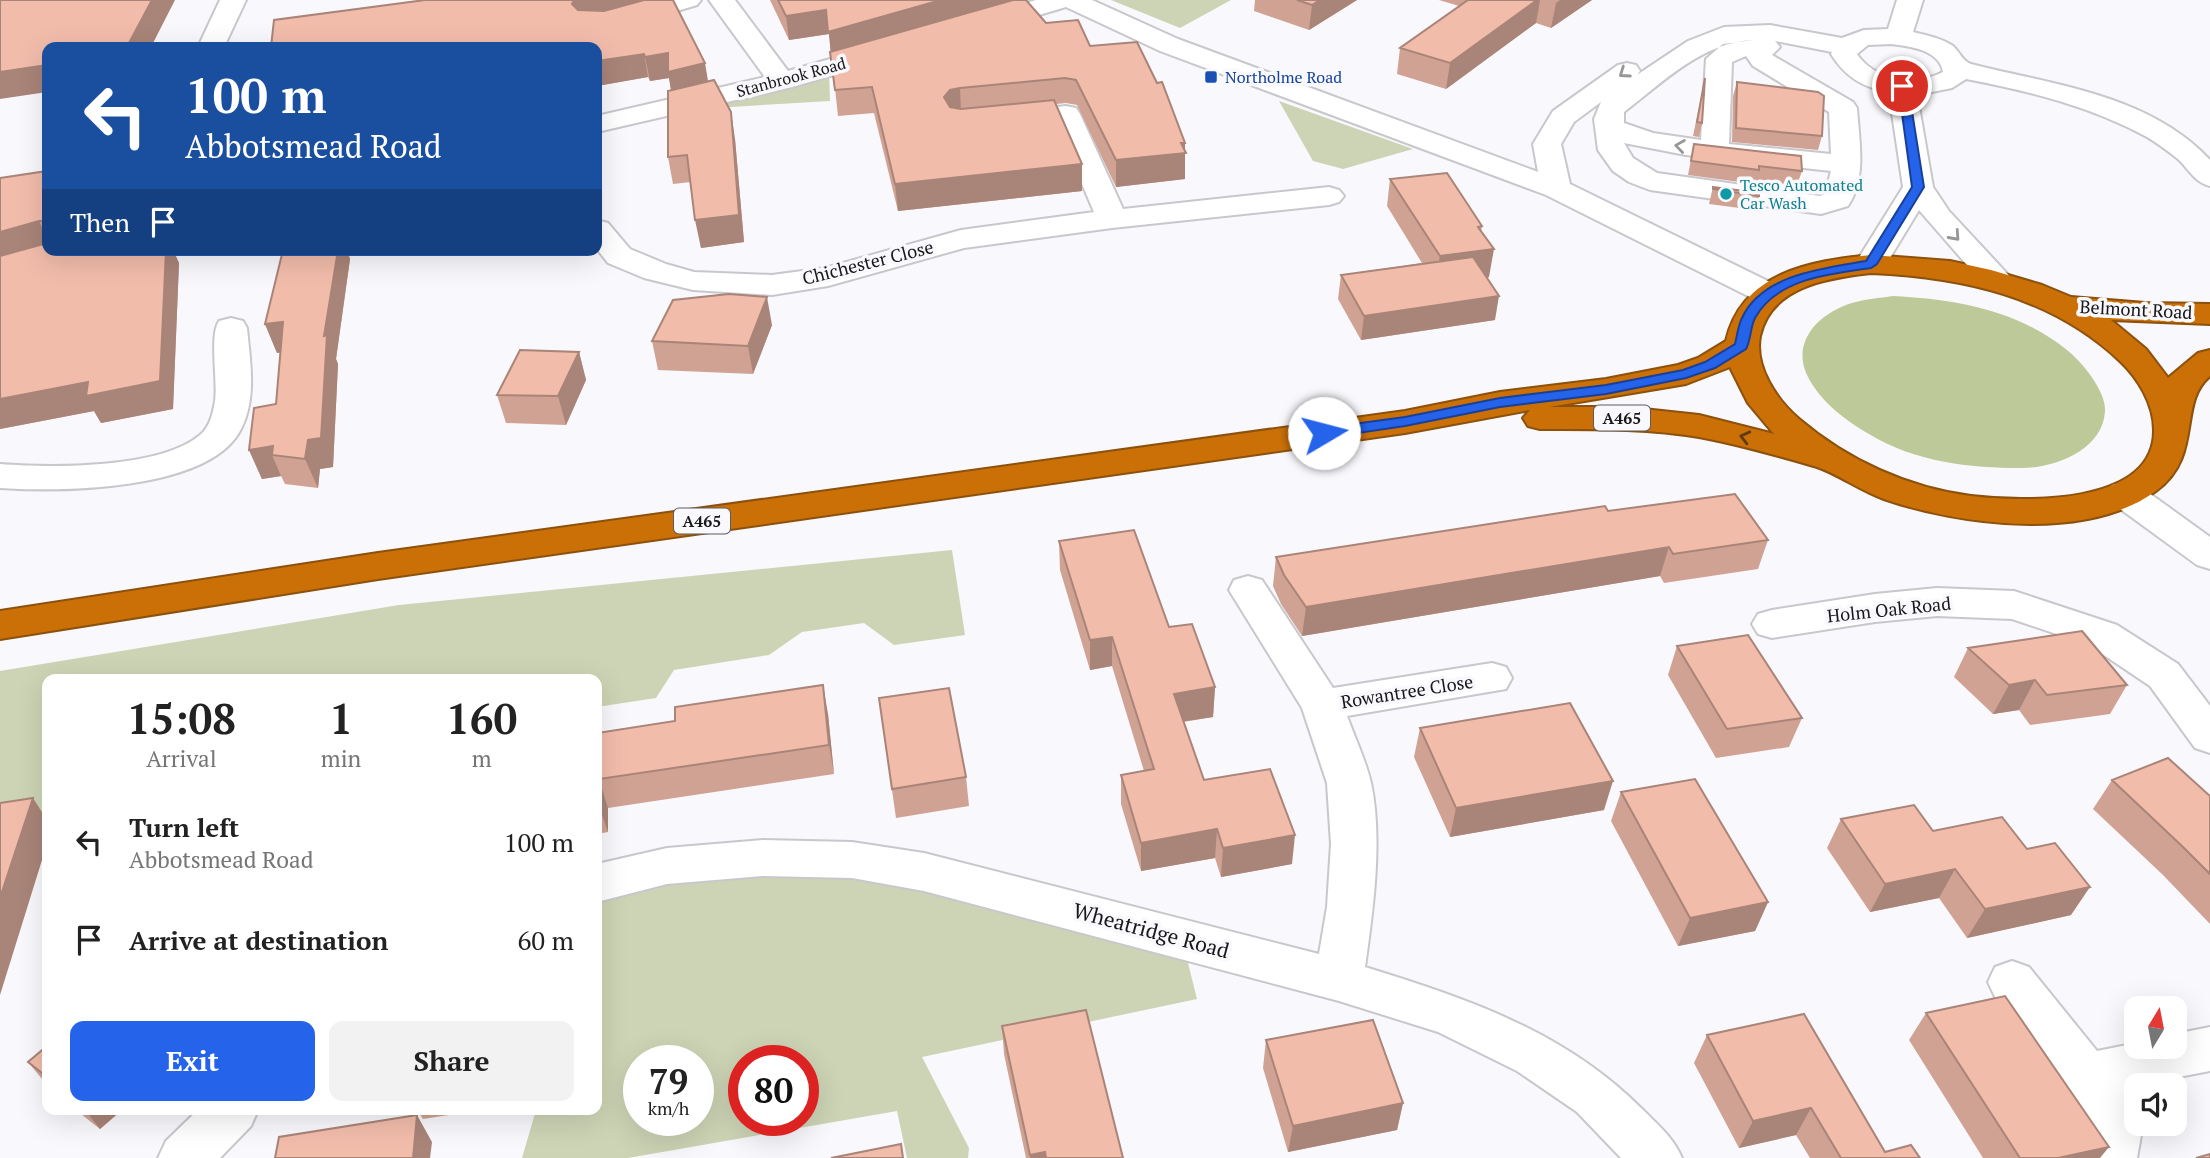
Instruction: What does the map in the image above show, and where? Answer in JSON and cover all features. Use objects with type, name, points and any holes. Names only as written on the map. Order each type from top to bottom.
[{"type":"highway","points":[[2172,424],[2165,398],[2149,373],[2126,348],[2096,326],[2061,306],[1998,281],[1933,267],[1871,264],[1813,273],[1789,282],[1769,294],[1749,317],[1741,346],[1745,369],[1756,393],[1801,439],[1834,461],[1906,492],[1987,510],[2026,513],[2096,504],[2125,494],[2147,480],[2162,464],[2171,444],[2172,424],[2183,381],[2210,360]]},
{"type":"highway","name":"Belmont Road","points":[[2061,306],[2145,313],[2210,314]]},
{"type":"highway","name":"A465","points":[[0,625],[378,566],[1405,422],[1500,403],[1606,389],[1686,374],[1710,365],[1741,346]]},
{"type":"highway","name":"A465","points":[[1405,422],[1625,418],[1699,426],[1834,461]]},
{"type":"street","points":[[213,42],[233,0]]},
{"type":"street","points":[[605,23],[642,16],[688,0]]},
{"type":"street","points":[[722,0],[782,81]]},
{"type":"street","points":[[958,31],[1063,0]]},
{"type":"street","points":[[1071,0],[1169,45],[1556,189],[1769,294]]},
{"type":"street","points":[[1898,37],[1910,0]]},
{"type":"street","points":[[1556,189],[1547,144],[1563,117],[1681,33],[1705,26],[1737,25],[1772,40]]},
{"type":"street","points":[[1772,40],[1759,51],[1758,55],[1762,60],[1843,108],[1846,164],[1843,189],[1837,200],[1821,205],[1650,181],[1630,173],[1615,155],[1607,139],[1611,108],[1703,45],[1723,35],[1772,40],[1851,58],[1869,77],[1902,86],[1935,86],[1955,76],[1957,69],[1954,61],[1945,53],[1924,43],[1898,37],[1866,37],[1851,58]]},
{"type":"street","points":[[1714,150],[1719,59],[1732,50],[1772,40]]},
{"type":"street","name":"Stanbrook Road","points":[[602,123],[782,81],[906,46]]},
{"type":"street","points":[[1957,69],[2040,86],[2113,110],[2171,142],[2202,165],[2210,177]]},
{"type":"street","points":[[1056,85],[1112,219]]},
{"type":"street","points":[[1902,86],[1918,187],[1938,217],[1998,281]]},
{"type":"street","points":[[975,122],[1066,114]]},
{"type":"street","points":[[1608,119],[1614,129],[1639,138],[1714,150],[1846,164]]},
{"type":"street","points":[[1871,264],[1918,187]]},
{"type":"street","name":"Chichester Close","points":[[602,235],[619,256],[655,271],[693,281],[772,285],[828,277],[961,239],[1112,219],[1329,196]]},
{"type":"street","points":[[0,476],[64,478],[115,474],[190,456],[214,442],[225,425],[235,392],[231,328]]},
{"type":"street","points":[[2125,494],[2210,556]]},
{"type":"street","name":"Rowantree Close","points":[[1248,590],[1322,705],[1349,783],[1353,844],[1350,907],[1339,980]]},
{"type":"street","name":"Holm Oak Road","points":[[1772,624],[1937,601],[2014,605],[2103,635],[2164,675],[2210,737]]},
{"type":"street","name":"Rowantree Close","points":[[1322,705],[1492,678]]},
{"type":"street","name":"Wheatridge Road","points":[[602,882],[667,866],[695,863],[763,858],[852,860],[924,872],[1339,980],[1451,1015],[1535,1055],[1595,1096],[1657,1158]]},
{"type":"street","points":[[2012,982],[2086,1076],[2118,1123],[2111,1158]]},
{"type":"street","points":[[2086,1076],[2210,1049]]},
{"type":"street","points":[[184,1158],[228,1115]]},
{"type":"green space","points":[[1111,0],[1231,0],[1180,28]]},
{"type":"green space","points":[[829,68],[830,101],[646,112]]},
{"type":"green space","points":[[1279,101],[1413,149],[1343,169],[1313,161]]},
{"type":"green space","points":[[1893,296],[1939,300],[1985,309],[2028,325],[2048,336],[2079,362],[2102,395],[2105,411],[2096,436],[2075,454],[2049,465],[2022,468],[1982,467],[1943,462],[1905,451],[1851,423],[1834,410],[1813,386],[1803,364],[1805,341],[1819,322],[1840,308],[1862,300]]},
{"type":"green space","points":[[952,550],[965,635],[894,645],[864,623],[802,632],[769,655],[674,670],[656,698],[602,706],[602,674],[42,674],[42,827],[0,832],[0,671],[399,605]]},
{"type":"green space","points":[[763,858],[1182,939],[1197,999],[922,1057],[969,1148],[968,1158],[907,1158],[897,1111],[819,1125],[819,1045],[728,1045],[728,1136],[754,1136],[628,1158],[522,1158],[535,1115],[602,1115],[602,882],[667,866]]},
{"type":"building","points":[[0,0],[152,0],[130,42],[42,42],[42,66],[0,72]]},
{"type":"building","points":[[425,0],[574,0],[572,4],[578,10],[604,11],[644,0],[673,0],[705,63],[668,72],[668,53],[602,60],[602,42],[272,42],[274,20]]},
{"type":"building","points":[[778,0],[941,0],[828,32],[826,10],[786,16]]},
{"type":"building","points":[[1013,0],[1026,0],[1046,23],[1078,20],[1090,46],[1137,42],[1157,83],[1162,82],[1185,143],[1181,143],[1186,153],[1116,160],[1076,80],[1065,78],[960,88],[950,90],[944,97],[950,107],[961,109],[1054,100],[1082,164],[895,184],[872,87],[835,90],[830,52]]},
{"type":"building","points":[[1297,0],[1320,0],[1312,5]]},
{"type":"building","points":[[1468,0],[1537,0],[1450,63],[1400,48]]},
{"type":"building","points":[[1705,78],[1702,123],[1697,122]]},
{"type":"building","points":[[714,80],[731,112],[739,215],[695,220],[687,155],[668,157],[668,91]]},
{"type":"building","points":[[1737,82],[1818,92],[1824,96],[1822,136],[1736,128]]},
{"type":"building","points":[[1694,144],[1801,156],[1802,171],[1759,166],[1759,170],[1691,161]]},
{"type":"building","points":[[42,172],[42,221],[0,232],[0,178]]},
{"type":"building","points":[[1447,173],[1494,249],[1440,256],[1390,179]]},
{"type":"building","points":[[1713,189],[1759,193],[1759,196]]},
{"type":"building","points":[[42,244],[42,256],[166,256],[160,381],[86,396],[88,382],[0,399],[0,256]]},
{"type":"building","points":[[282,256],[337,256],[324,336],[327,335],[321,438],[308,440],[305,459],[272,455],[273,446],[249,450],[254,408],[276,404],[283,322],[265,324]]},
{"type":"building","points":[[1473,257],[1499,296],[1364,316],[1341,275]]},
{"type":"building","points":[[729,294],[767,297],[748,346],[652,341],[673,300]]},
{"type":"building","points":[[520,350],[579,352],[558,396],[497,395]]},
{"type":"building","points":[[1735,494],[1768,540],[1673,554],[1669,547],[1306,607],[1284,575],[1276,557],[1605,506],[1608,511]]},
{"type":"building","points":[[1134,530],[1169,627],[1192,624],[1215,687],[1174,694],[1204,780],[1270,769],[1295,835],[1223,848],[1217,829],[1141,843],[1121,775],[1154,769],[1112,637],[1090,640],[1059,541]]},
{"type":"building","points":[[2082,631],[2127,685],[2047,695],[2035,680],[2009,685],[1968,648]]},
{"type":"building","points":[[1748,635],[1802,718],[1727,729],[1677,646]]},
{"type":"building","points":[[823,685],[829,745],[602,779],[602,732],[675,721],[675,707]]},
{"type":"building","points":[[949,688],[966,777],[892,789],[879,698]]},
{"type":"building","points":[[1570,703],[1613,781],[1456,808],[1420,728]]},
{"type":"building","points":[[2168,758],[2210,796],[2210,874],[2112,780]]},
{"type":"building","points":[[1695,779],[1768,902],[1690,918],[1621,792]]},
{"type":"building","points":[[33,798],[0,898],[0,803]]},
{"type":"building","points":[[1914,805],[1933,831],[2002,817],[2027,849],[2055,843],[2090,887],[1985,909],[1955,869],[1885,884],[1841,819]]},
{"type":"building","points":[[2005,996],[2109,1147],[2058,1158],[2020,1158],[1926,1013]]},
{"type":"building","points":[[1086,1010],[1123,1158],[1046,1158],[1045,1152],[1030,1155],[1002,1026]]},
{"type":"building","points":[[1804,1014],[1885,1152],[1911,1145],[1920,1158],[1841,1158],[1811,1108],[1753,1121],[1707,1035]]},
{"type":"building","points":[[1373,1020],[1403,1103],[1293,1126],[1266,1040]]},
{"type":"building","points":[[42,1050],[42,1073],[28,1062]]},
{"type":"building","points":[[417,1115],[413,1158],[275,1158],[279,1137]]},
{"type":"building","points":[[901,1144],[903,1158],[831,1158]]},
{"type":"place","name":"Northolme Road","points":[[1211,77]]},
{"type":"place","name":"Tesco Automated Car Wash","points":[[1726,194]]},
{"type":"route","points":[[1324,433],[1405,422],[1500,403],[1606,389],[1686,374],[1710,365],[1741,346],[1749,317],[1769,294],[1789,282],[1813,273],[1871,264],[1918,187],[1902,86]]}]
